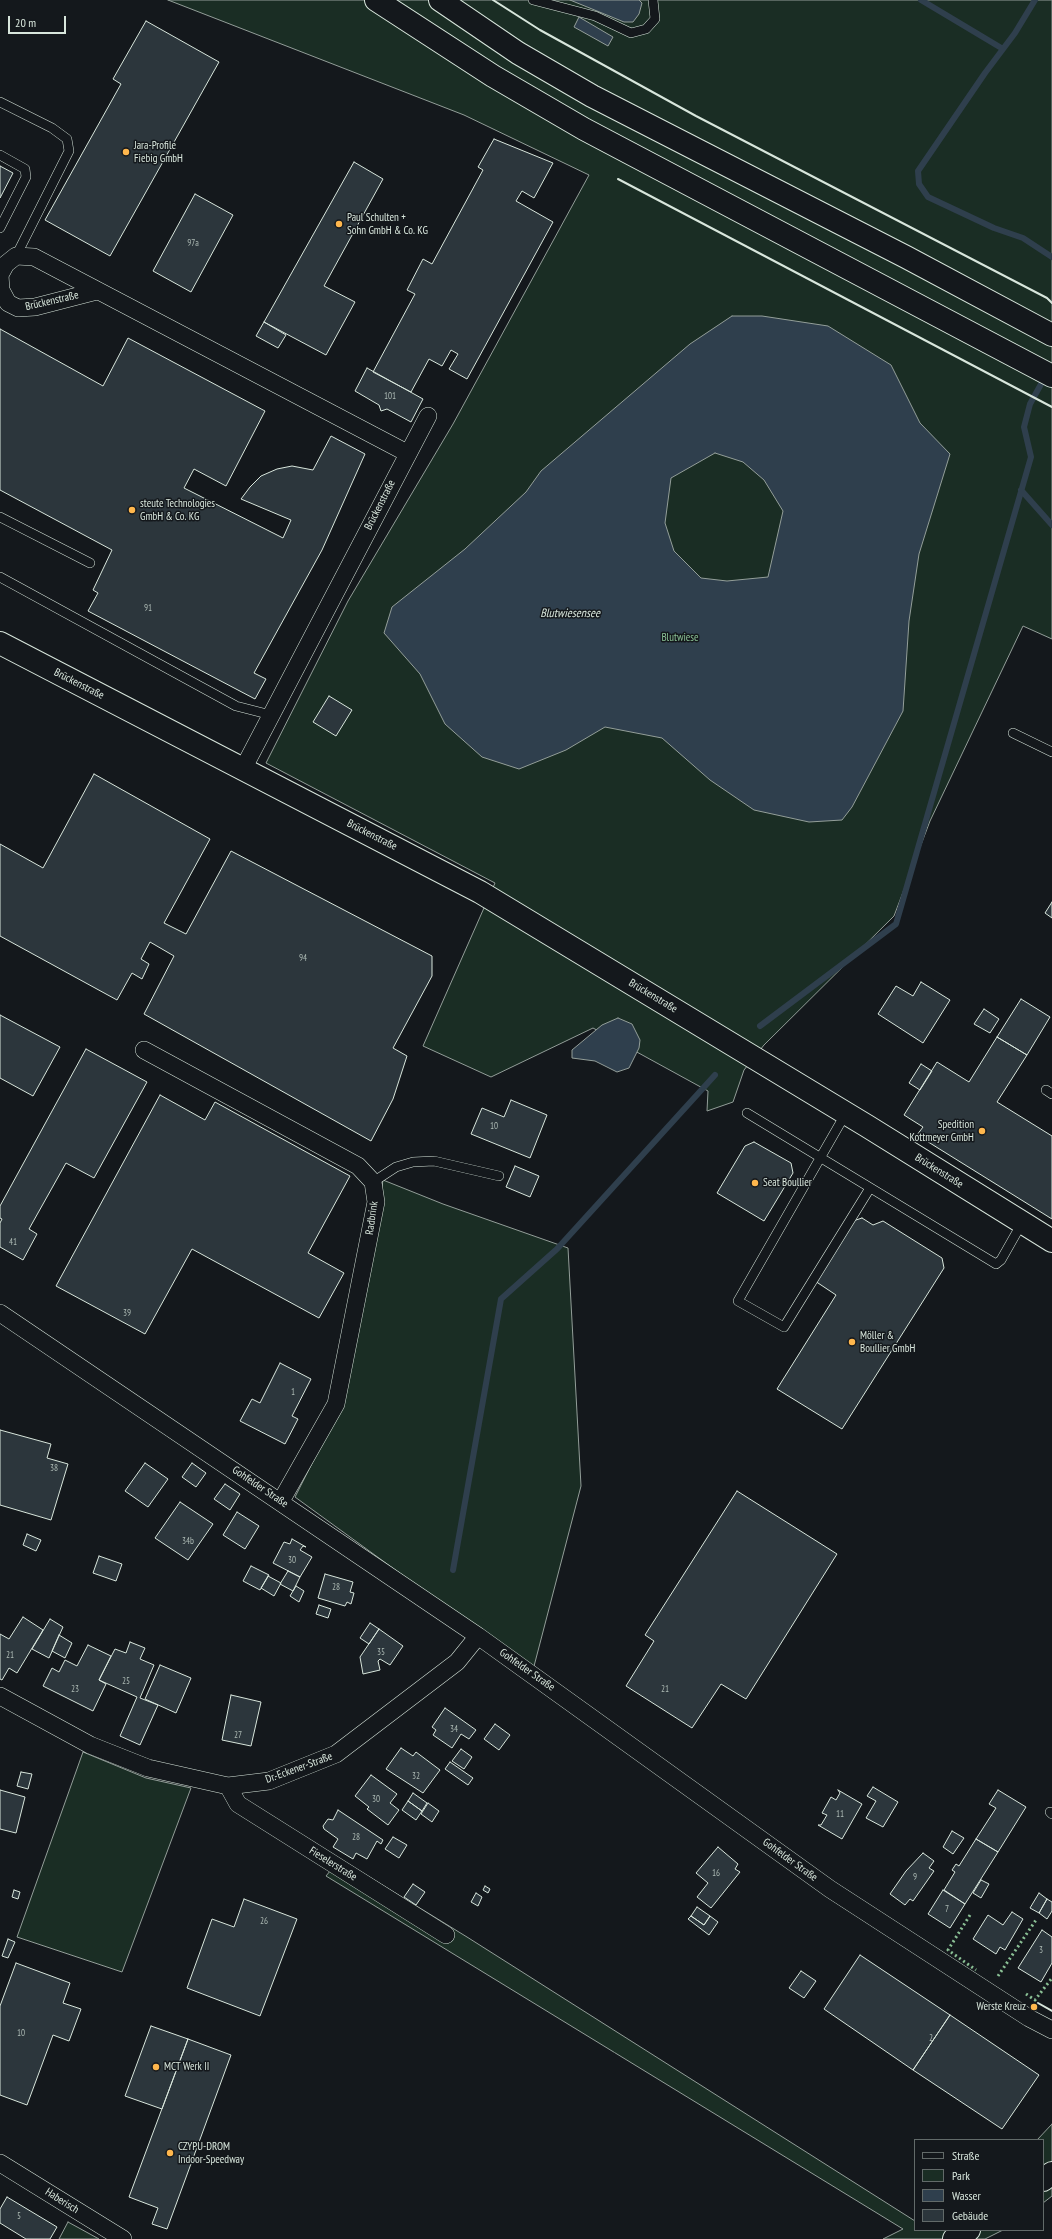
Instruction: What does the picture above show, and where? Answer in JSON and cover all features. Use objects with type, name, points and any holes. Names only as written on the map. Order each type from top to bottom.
[{"type":"main road","points":[[376,0],[493,76],[584,129],[1052,376]]},
{"type":"main road","points":[[440,0],[518,53],[592,96],[1047,332]]},
{"type":"main road","name":"Brückenstraße","points":[[0,643],[480,892],[846,1113],[1052,1241]]},
{"type":"main road","points":[[1044,2179],[1052,2173]]},
{"type":"main road","points":[[954,2239],[967,2231]]},
{"type":"street","name":"Brückenstraße","points":[[97,291],[35,306],[18,308],[8,303],[1,290],[0,275],[7,259],[34,256],[97,291],[407,453]]},
{"type":"street","name":"Brückenstraße","points":[[243,769],[407,453],[428,416]]},
{"type":"street","points":[[144,1050],[358,1166],[373,1182]]},
{"type":"street","name":"Radbrink","points":[[281,1501],[336,1404],[376,1202],[373,1182]]},
{"type":"street","name":"Gohfelder Straße","points":[[0,1313],[281,1501],[478,1636],[830,1889],[1029,2018],[1052,2030]]},
{"type":"street","name":"Dr.-Eckener-Straße","points":[[0,1696],[90,1745],[148,1768],[228,1786],[269,1781],[336,1754],[457,1662],[478,1636]]},
{"type":"street","name":"Fieselerstraße","points":[[228,1786],[238,1804],[446,1935]]},
{"type":"street","name":"Haberisch","points":[[0,2162],[123,2239]]},
{"type":"lane","points":[[533,0],[595,16],[631,33],[646,29],[655,18],[653,0]]},
{"type":"lane","points":[[0,102],[52,128],[67,139],[69,151],[7,259]]},
{"type":"lane","points":[[0,155],[24,169],[26,176],[0,228]]},
{"type":"lane","points":[[0,517],[90,563]]},
{"type":"lane","points":[[0,577],[236,706],[271,715]]},
{"type":"lane","points":[[1013,733],[1052,752]]},
{"type":"lane","points":[[846,1113],[738,1301],[784,1327],[870,1188]]},
{"type":"lane","points":[[747,1114],[996,1264],[1001,1260],[1022,1222]]},
{"type":"lane","points":[[373,1182],[396,1167],[412,1162],[434,1161],[499,1176]]},
{"type":"green space","name":"Blutwiese","points":[[168,0],[1052,0],[1052,639],[1023,626],[930,821],[894,916],[764,1045],[744,1070],[733,1102],[707,1111],[708,1091],[593,1028],[491,1077],[423,1046],[495,883],[266,763],[348,601],[453,424],[589,175],[464,115]]},
{"type":"green space","points":[[383,1180],[443,1204],[568,1248],[581,1486],[533,1670],[295,1497],[342,1404],[355,1346]]},
{"type":"green space","points":[[83,1752],[146,1778],[191,1788],[122,1972],[17,1937]]},
{"type":"green space","points":[[340,1859],[467,1937],[914,2220],[914,2231],[1001,2231],[985,2239],[883,2239],[903,2229],[326,1876]]},
{"type":"green space","points":[[1052,2124],[1052,2196],[1044,2202],[1044,2139],[1038,2139]]},
{"type":"green space","points":[[68,2222],[99,2239],[59,2239]]},
{"type":"water","points":[[570,0],[639,0],[642,3],[639,14],[633,22],[624,22]]},
{"type":"water","points":[[579,17],[613,37],[608,46],[574,27]]},
{"type":"water","name":"Blutwiesensee","points":[[732,316],[762,316],[828,326],[891,365],[920,423],[950,454],[919,554],[909,621],[903,711],[852,807],[842,820],[809,822],[754,810],[710,780],[662,738],[605,727],[566,750],[519,769],[482,757],[445,724],[420,674],[384,633],[392,607],[465,549],[526,492],[541,471],[690,344]],"holes":[[[715,453],[743,462],[764,480],[783,511],[768,577],[727,581],[701,578],[674,551],[665,523],[671,478]]]},
{"type":"water","points":[[618,1018],[632,1024],[640,1040],[639,1048],[629,1068],[617,1072],[595,1061],[572,1058],[572,1050],[602,1025]]},
{"type":"building","name":"Jara-Profile Fiebig GmbH","points":[[146,21],[219,62],[110,256],[45,220],[121,84],[113,79]]},
{"type":"building","points":[[494,139],[553,163],[534,198],[522,191],[516,201],[553,222],[467,379],[449,369],[458,354],[451,350],[442,366],[429,359],[411,392],[373,372],[415,294],[407,290],[423,259],[432,264],[483,170],[478,167]]},
{"type":"building","name":"Paul Schulten + Sohn GmbH & Co. KG","points":[[354,162],[383,179],[324,286],[355,302],[326,355],[264,322]]},
{"type":"building","points":[[0,166],[13,173],[0,198]]},
{"type":"building","points":[[195,194],[233,215],[191,292],[153,271]]},
{"type":"building","points":[[264,322],[286,335],[278,348],[256,336]]},
{"type":"building","name":"steute Technologies GmbH & Co. KG","points":[[0,329],[103,386],[128,338],[265,411],[226,486],[194,469],[184,488],[283,538],[291,520],[241,499],[250,487],[261,476],[277,469],[292,466],[313,470],[331,436],[365,454],[322,550],[254,673],[266,679],[255,699],[88,611],[98,593],[93,590],[112,550],[0,490]]},
{"type":"building","points":[[367,368],[423,399],[411,422],[387,409],[381,411],[379,405],[355,391]]},
{"type":"building","points":[[329,696],[352,710],[336,736],[313,722]]},
{"type":"building","points":[[94,774],[210,839],[164,923],[186,934],[231,851],[432,956],[432,976],[393,1048],[407,1056],[393,1099],[371,1141],[144,1014],[174,956],[150,942],[141,959],[149,964],[142,979],[132,973],[117,1000],[0,936],[0,844],[43,868]]},
{"type":"building","points":[[1052,902],[1052,918],[1045,913]]},
{"type":"building","points":[[921,982],[950,1000],[923,1043],[878,1014],[896,986],[913,996]]},
{"type":"building","points":[[1021,999],[1050,1017],[1027,1055],[997,1037]]},
{"type":"building","points":[[984,1009],[999,1019],[990,1033],[974,1024]]},
{"type":"building","points":[[0,1015],[60,1047],[33,1096],[0,1078]]},
{"type":"building","name":"Spedition Kottmeyer GmbH","points":[[997,1037],[1027,1055],[997,1102],[1052,1136],[1052,1219],[917,1135],[923,1127],[904,1115],[937,1062],[969,1082]]},
{"type":"building","points":[[86,1049],[147,1082],[94,1178],[66,1163],[29,1229],[37,1234],[23,1260],[0,1247],[0,1223],[2,1219],[0,1218],[0,1206]]},
{"type":"building","points":[[921,1064],[932,1071],[920,1090],[909,1083]]},
{"type":"building","points":[[160,1095],[205,1120],[215,1102],[350,1176],[308,1253],[344,1273],[319,1318],[192,1249],[145,1334],[56,1286]]},
{"type":"building","points":[[511,1100],[547,1115],[530,1158],[471,1134],[482,1108],[504,1117]]},
{"type":"building","name":"Seat Boullier","points":[[754,1142],[791,1163],[793,1173],[764,1221],[717,1193],[745,1146]]},
{"type":"building","points":[[515,1166],[539,1176],[530,1197],[506,1187]]},
{"type":"building","name":"Möller & Boullier GmbH","points":[[862,1218],[873,1225],[883,1221],[942,1258],[944,1268],[842,1429],[777,1389],[836,1295],[815,1281],[853,1221]]},
{"type":"building","points":[[280,1363],[311,1379],[292,1416],[298,1419],[285,1444],[240,1421],[252,1399],[260,1403]]},
{"type":"building","points":[[0,1430],[51,1444],[47,1458],[68,1464],[51,1520],[0,1505]]},
{"type":"building","points":[[145,1463],[168,1479],[148,1507],[125,1491]]},
{"type":"building","points":[[192,1463],[206,1473],[196,1487],[182,1477]]},
{"type":"building","points":[[225,1484],[240,1494],[230,1510],[214,1499]]},
{"type":"building","points":[[737,1491],[837,1554],[746,1699],[721,1684],[692,1728],[626,1686],[654,1641],[645,1635]]},
{"type":"building","points":[[180,1502],[213,1524],[188,1560],[155,1538]]},
{"type":"building","points":[[237,1512],[259,1526],[245,1549],[223,1535]]},
{"type":"building","points":[[27,1534],[41,1540],[36,1551],[23,1545]]},
{"type":"building","points":[[292,1539],[306,1547],[303,1546],[300,1550],[312,1557],[300,1577],[273,1563],[284,1542],[290,1544]]},
{"type":"building","points":[[99,1556],[122,1564],[116,1581],[93,1573]]},
{"type":"building","points":[[251,1566],[269,1575],[260,1590],[243,1581]]},
{"type":"building","points":[[288,1571],[300,1577],[293,1591],[280,1584]]},
{"type":"building","points":[[325,1574],[353,1582],[350,1592],[354,1593],[351,1604],[347,1602],[345,1606],[318,1598]]},
{"type":"building","points":[[268,1576],[281,1583],[274,1596],[261,1588]]},
{"type":"building","points":[[296,1586],[304,1591],[299,1602],[290,1596]]},
{"type":"building","points":[[319,1605],[331,1609],[328,1618],[316,1614]]},
{"type":"building","points":[[23,1617],[43,1630],[17,1673],[9,1668],[2,1680],[0,1679],[0,1634],[9,1639]]},
{"type":"building","points":[[50,1619],[63,1627],[49,1658],[32,1649]]},
{"type":"building","points":[[370,1623],[379,1629],[369,1644],[360,1638]]},
{"type":"building","points":[[379,1629],[403,1646],[390,1665],[380,1659],[378,1661],[380,1670],[363,1674],[360,1657]]},
{"type":"building","points":[[59,1635],[72,1643],[65,1658],[52,1651]]},
{"type":"building","points":[[130,1642],[145,1648],[140,1659],[154,1665],[140,1698],[158,1705],[140,1745],[120,1736],[137,1697],[99,1680],[115,1649],[126,1653]]},
{"type":"building","points":[[88,1645],[111,1656],[99,1680],[106,1684],[93,1711],[43,1686],[52,1668],[59,1672],[65,1660],[77,1666]]},
{"type":"building","points":[[160,1665],[191,1678],[176,1713],[145,1699]]},
{"type":"building","points":[[231,1695],[261,1702],[251,1746],[222,1740]]},
{"type":"building","points":[[445,1708],[476,1730],[469,1739],[461,1734],[452,1748],[433,1735],[436,1730],[432,1727]]},
{"type":"building","points":[[495,1724],[510,1735],[499,1750],[484,1739]]},
{"type":"building","points":[[401,1748],[413,1756],[416,1752],[440,1770],[423,1793],[386,1769]]},
{"type":"building","points":[[461,1749],[472,1757],[464,1769],[452,1761]]},
{"type":"building","points":[[450,1762],[473,1778],[468,1785],[445,1769]]},
{"type":"building","points":[[21,1772],[32,1774],[28,1789],[17,1786]]},
{"type":"building","points":[[371,1775],[397,1794],[390,1803],[399,1810],[388,1825],[367,1809],[369,1807],[355,1796]]},
{"type":"building","points":[[873,1787],[898,1802],[883,1827],[866,1818],[876,1801],[867,1796]]},
{"type":"building","points":[[0,1790],[25,1797],[16,1833],[0,1829]]},
{"type":"building","points":[[838,1790],[862,1804],[842,1839],[818,1825],[821,1825],[827,1815],[822,1813],[831,1797],[836,1800],[840,1793]]},
{"type":"building","points":[[998,1790],[1026,1807],[998,1852],[976,1839],[996,1808],[989,1804]]},
{"type":"building","points":[[413,1793],[427,1803],[422,1811],[408,1801]]},
{"type":"building","points":[[408,1801],[422,1811],[416,1820],[402,1810]]},
{"type":"building","points":[[428,1803],[439,1811],[432,1822],[421,1814]]},
{"type":"building","points":[[338,1810],[383,1840],[381,1844],[377,1841],[367,1859],[356,1853],[353,1859],[333,1847],[338,1839],[324,1829],[323,1826],[328,1819],[333,1820]]},
{"type":"building","points":[[952,1831],[964,1838],[953,1854],[943,1847]]},
{"type":"building","points":[[393,1837],[407,1845],[399,1858],[385,1849]]},
{"type":"building","points":[[976,1839],[998,1852],[965,1904],[944,1890],[955,1872],[952,1870],[956,1864],[959,1866]]},
{"type":"building","points":[[718,1847],[738,1864],[735,1869],[740,1872],[711,1908],[697,1897],[708,1883],[696,1873]]},
{"type":"building","points":[[923,1853],[934,1861],[929,1868],[934,1871],[913,1901],[910,1899],[905,1905],[890,1894],[906,1871]]},
{"type":"building","points":[[981,1880],[989,1884],[981,1898],[973,1893]]},
{"type":"building","points":[[413,1884],[425,1892],[416,1905],[404,1897]]},
{"type":"building","points":[[485,1886],[490,1889],[488,1893],[483,1890]]},
{"type":"building","points":[[14,1890],[20,1892],[18,1899],[12,1897]]},
{"type":"building","points":[[943,1890],[965,1904],[950,1928],[928,1914]]},
{"type":"building","points":[[476,1893],[482,1897],[478,1906],[471,1902]]},
{"type":"building","points":[[1039,1893],[1047,1899],[1039,1913],[1030,1908]]},
{"type":"building","points":[[244,1899],[297,1919],[260,2016],[187,1988],[212,1919],[234,1927]]},
{"type":"building","points":[[1047,1899],[1052,1902],[1052,1911],[1047,1919],[1039,1913]]},
{"type":"building","points":[[697,1907],[710,1916],[704,1925],[691,1916]]},
{"type":"building","points":[[1012,1912],[1023,1919],[1005,1950],[1000,1947],[996,1954],[973,1939],[988,1915],[1003,1925]]},
{"type":"building","points":[[691,1916],[704,1925],[710,1916],[718,1922],[709,1935],[688,1919]]},
{"type":"building","points":[[1042,1930],[1052,1937],[1052,1963],[1041,1982],[1018,1968]]},
{"type":"building","points":[[8,1939],[15,1942],[8,1958],[2,1956]]},
{"type":"building","points":[[860,1955],[950,2015],[913,2070],[824,2009]]},
{"type":"building","points":[[16,1963],[70,1983],[63,2003],[81,2009],[69,2041],[53,2035],[27,2105],[0,2095],[0,2006]]},
{"type":"building","points":[[801,1971],[816,1981],[804,1998],[789,1988]]},
{"type":"building","points":[[950,2015],[1039,2075],[1002,2129],[913,2070]]},
{"type":"building","name":"MCT Werk II","points":[[151,2026],[188,2039],[162,2109],[125,2096]]},
{"type":"building","name":"CZYPU-DROM Indoor-Speedway","points":[[188,2039],[231,2055],[167,2229],[152,2224],[158,2208],[129,2197]]},
{"type":"building","points":[[7,2197],[57,2227],[50,2239],[26,2239],[0,2223],[0,2209]]},
{"type":"waterway","points":[[921,0],[1003,49]]},
{"type":"waterway","points":[[1035,0],[1015,33],[985,73],[918,171],[919,184],[928,197],[994,228],[1023,238],[1052,257]]},
{"type":"waterway","points":[[760,1026],[896,924],[1031,457],[1024,427],[1030,404],[1045,377]]},
{"type":"waterway","points":[[1021,490],[1052,525]]},
{"type":"waterway","points":[[453,1570],[501,1299],[557,1249],[715,1075]]},
{"type":"hedge","points":[[970,1915],[948,1950],[976,1970]]},
{"type":"hedge","points":[[998,1976],[1036,1920]]},
{"type":"hedge","points":[[1026,1994],[1035,2000],[1052,1978]]},
{"type":"wall","points":[[493,0],[540,30],[696,116],[1047,298],[1052,303]]},
{"type":"wall","points":[[618,179],[1052,407]]},
{"type":"wall","points":[[1038,2003],[1052,2011]]},
{"type":"place","name":"Jara-Profile Fiebig GmbH","points":[[126,152]]},
{"type":"place","name":"Paul Schulten + Sohn GmbH & Co. KG","points":[[339,224]]},
{"type":"place","name":"steute Technologies GmbH & Co. KG","points":[[132,510]]},
{"type":"place","name":"Spedition Kottmeyer GmbH","points":[[982,1131]]},
{"type":"place","name":"Seat Boullier","points":[[755,1183]]},
{"type":"place","name":"Möller & Boullier GmbH","points":[[852,1342]]},
{"type":"place","name":"Werste Kreuz","points":[[1034,2007]]},
{"type":"place","name":"MCT Werk II","points":[[156,2067]]},
{"type":"place","name":"CZYPU-DROM Indoor-Speedway","points":[[170,2153]]}]
